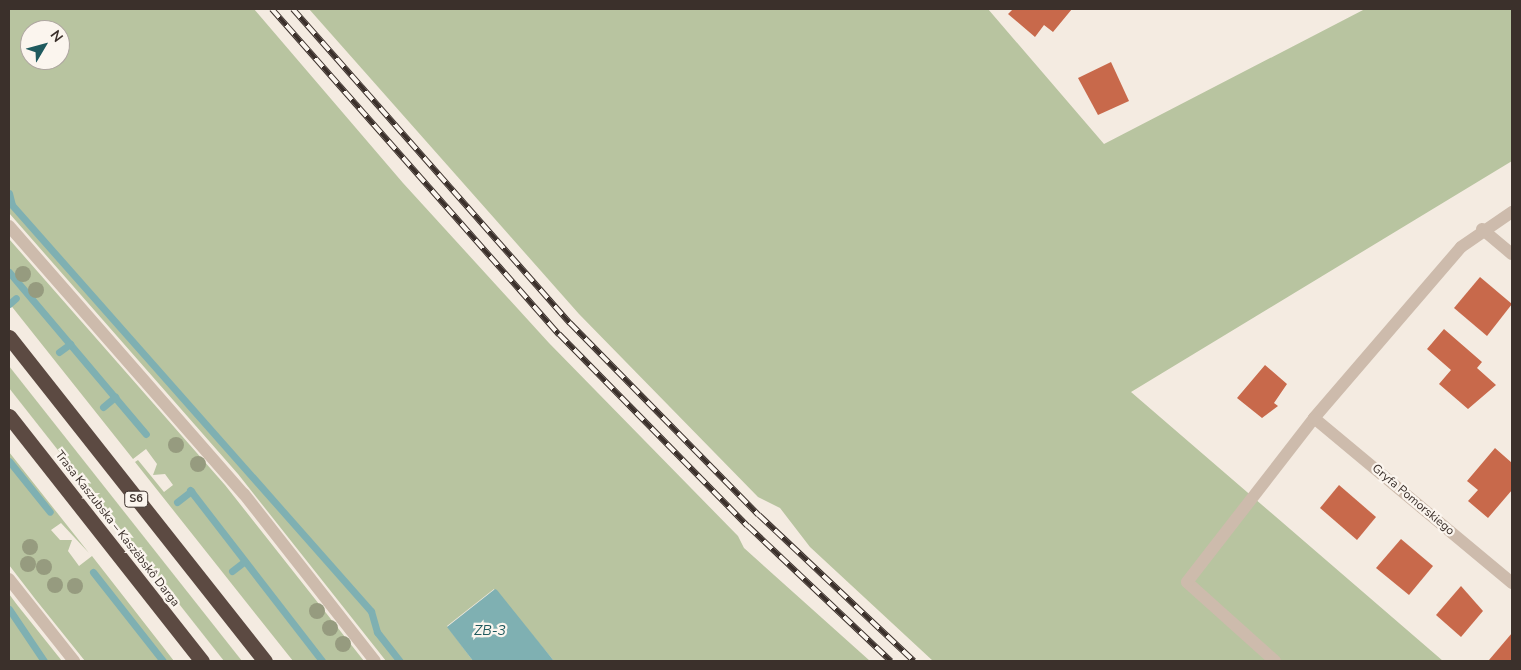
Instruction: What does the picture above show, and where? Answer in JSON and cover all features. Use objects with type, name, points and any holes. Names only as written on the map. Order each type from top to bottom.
[{"type":"highway","name":"S6","points":[[9,337],[264,661]]},
{"type":"highway","name":"Trasa Kaszubska – Kaszëbskô Darga","points":[[9,416],[202,661]]},
{"type":"street","points":[[1275,661],[1187,582],[1314,418],[1482,229],[1512,212]]},
{"type":"street","points":[[9,226],[244,494],[375,661]]},
{"type":"street","points":[[1482,229],[1512,254]]},
{"type":"street","name":"Gryfa Pomorskiego","points":[[1314,418],[1512,583]]},
{"type":"street","points":[[9,579],[74,661]]},
{"type":"green space","points":[[9,9],[254,9],[403,183],[549,343],[738,536],[744,548],[870,661],[554,661],[494,589],[447,626],[473,661],[386,661],[238,474],[9,213]]},
{"type":"green space","points":[[309,9],[988,9],[1104,144],[1365,9],[1512,9],[1512,161],[1131,392],[1443,661],[933,661],[810,547],[780,508],[758,497],[579,314]]},
{"type":"green space","points":[[9,239],[225,485],[364,661],[293,661],[135,462],[138,460],[164,492],[173,485],[165,474],[153,475],[157,464],[146,449],[133,459],[9,303]]},
{"type":"green space","points":[[9,366],[242,661],[224,661],[9,388]]},
{"type":"green space","points":[[9,452],[89,553],[61,523],[51,530],[60,540],[72,540],[68,551],[79,566],[92,556],[174,661],[85,661],[36,600],[9,565]]},
{"type":"green space","points":[[9,594],[18,606],[62,661],[9,661]]},
{"type":"water","name":"ZB-3","points":[[495,589],[554,661],[473,661],[447,627]]},
{"type":"building","points":[[1013,9],[1072,9],[1053,32],[1044,25],[1035,37],[1008,14]]},
{"type":"building","points":[[1111,62],[1129,101],[1098,115],[1078,78]]},
{"type":"building","points":[[1480,277],[1512,304],[1487,336],[1454,308]]},
{"type":"building","points":[[1444,329],[1482,362],[1477,368],[1496,385],[1468,409],[1439,384],[1451,370],[1427,349]]},
{"type":"building","points":[[1265,365],[1287,384],[1274,403],[1278,406],[1262,418],[1237,398]]},
{"type":"building","points":[[1495,448],[1512,463],[1512,490],[1488,518],[1468,501],[1478,490],[1467,481]]},
{"type":"building","points":[[1339,485],[1376,517],[1357,540],[1320,508]]},
{"type":"building","points":[[1401,539],[1433,566],[1409,595],[1376,568]]},
{"type":"building","points":[[1461,586],[1483,611],[1461,637],[1436,615]]},
{"type":"building","points":[[1512,633],[1512,661],[1490,661],[1489,660]]},
{"type":"waterway","points":[[9,193],[12,205],[371,611],[377,632],[400,661]]},
{"type":"waterway","points":[[9,272],[146,434]]},
{"type":"waterway","points":[[9,304],[16,298]]},
{"type":"waterway","points":[[59,352],[70,344]]},
{"type":"waterway","points":[[103,407],[115,397]]},
{"type":"waterway","points":[[9,461],[50,512]]},
{"type":"waterway","points":[[190,490],[322,661]]},
{"type":"waterway","points":[[177,502],[191,491]]},
{"type":"waterway","points":[[232,571],[245,561]]},
{"type":"waterway","points":[[93,572],[163,661]]},
{"type":"waterway","points":[[9,609],[44,661]]},
{"type":"railway","points":[[272,9],[559,334],[748,526],[891,661]]},
{"type":"railway","points":[[293,9],[570,323],[759,515],[914,661]]}]
